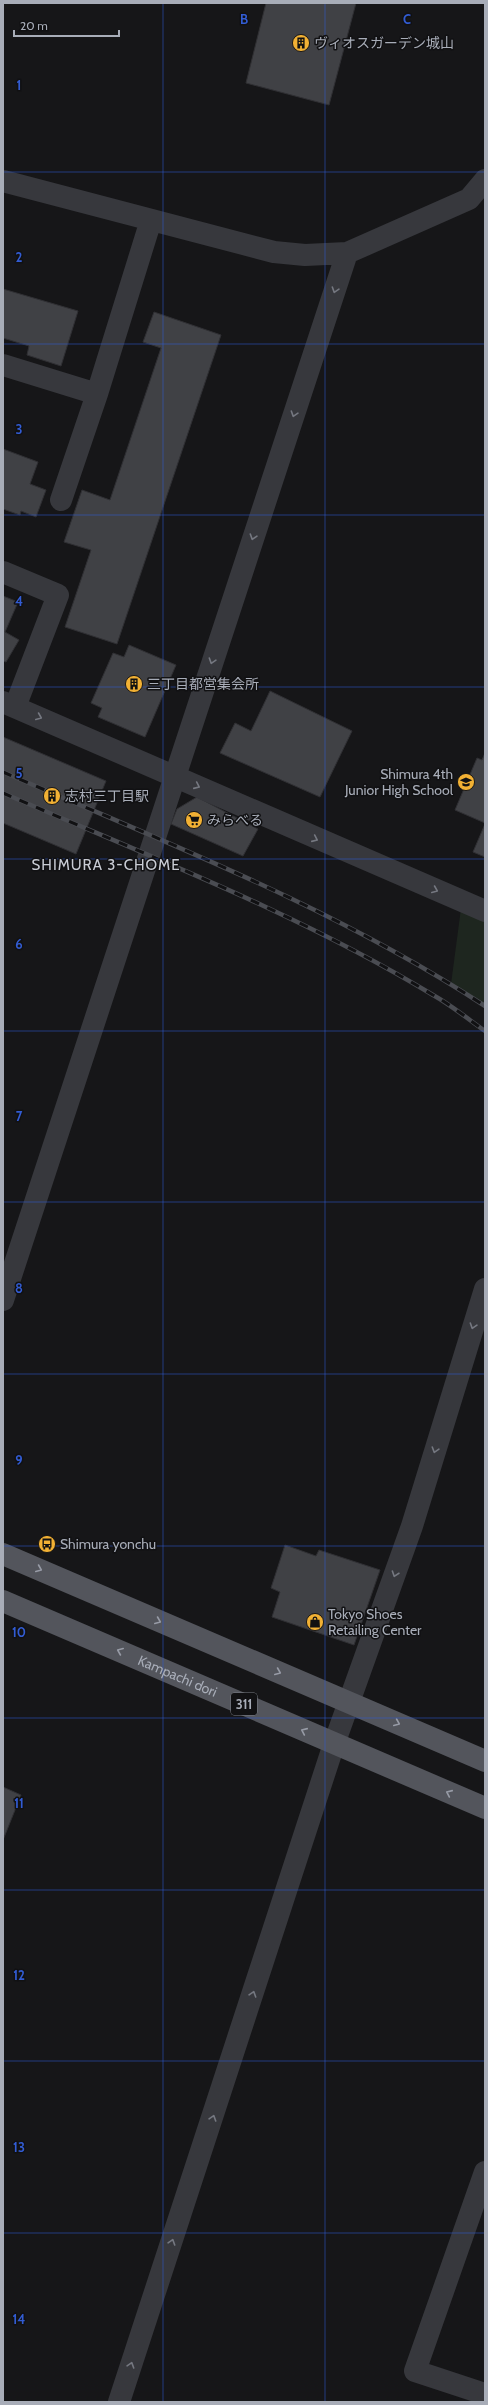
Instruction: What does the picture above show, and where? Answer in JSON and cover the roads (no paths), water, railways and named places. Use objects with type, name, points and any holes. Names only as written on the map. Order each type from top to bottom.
[{"type":"main road","points":[[3,1554],[348,1703],[485,1760]]},
{"type":"main road","name":"Kampachi dori","points":[[3,1601],[485,1808]]},
{"type":"street","points":[[3,181],[274,252],[305,255],[347,253],[469,199],[485,180]]},
{"type":"street","points":[[61,500],[97,394],[151,220]]},
{"type":"street","points":[[3,1300],[347,253]]},
{"type":"street","points":[[3,365],[97,394]]},
{"type":"street","points":[[3,572],[58,595],[9,705],[485,911]]},
{"type":"street","points":[[119,2402],[334,1744],[412,1526],[485,1289]]},
{"type":"street","points":[[485,2172],[415,2371],[485,2394]]},
{"type":"railway","points":[[3,772],[188,851],[310,908],[369,938],[428,971],[485,1006]]},
{"type":"railway","points":[[3,793],[222,887],[329,938],[382,965],[440,999],[485,1031]]},
{"type":"place","name":"ヴィオスガーデン城山","points":[[301,43]]},
{"type":"place","name":"三丁目都営集会所","points":[[134,684]]},
{"type":"place","name":"Shimura 4th Junior High School","points":[[466,782]]},
{"type":"place","name":"志村三丁目駅","points":[[52,796]]},
{"type":"place","name":"みらべる","points":[[194,820]]},
{"type":"place","name":"Shimura yonchu","points":[[47,1544]]},
{"type":"place","name":"Tokyo Shoes Retailing Center","points":[[315,1622]]},
{"type":"district","name":"SHIMURA 3-CHOME","points":[[106,865]]}]
